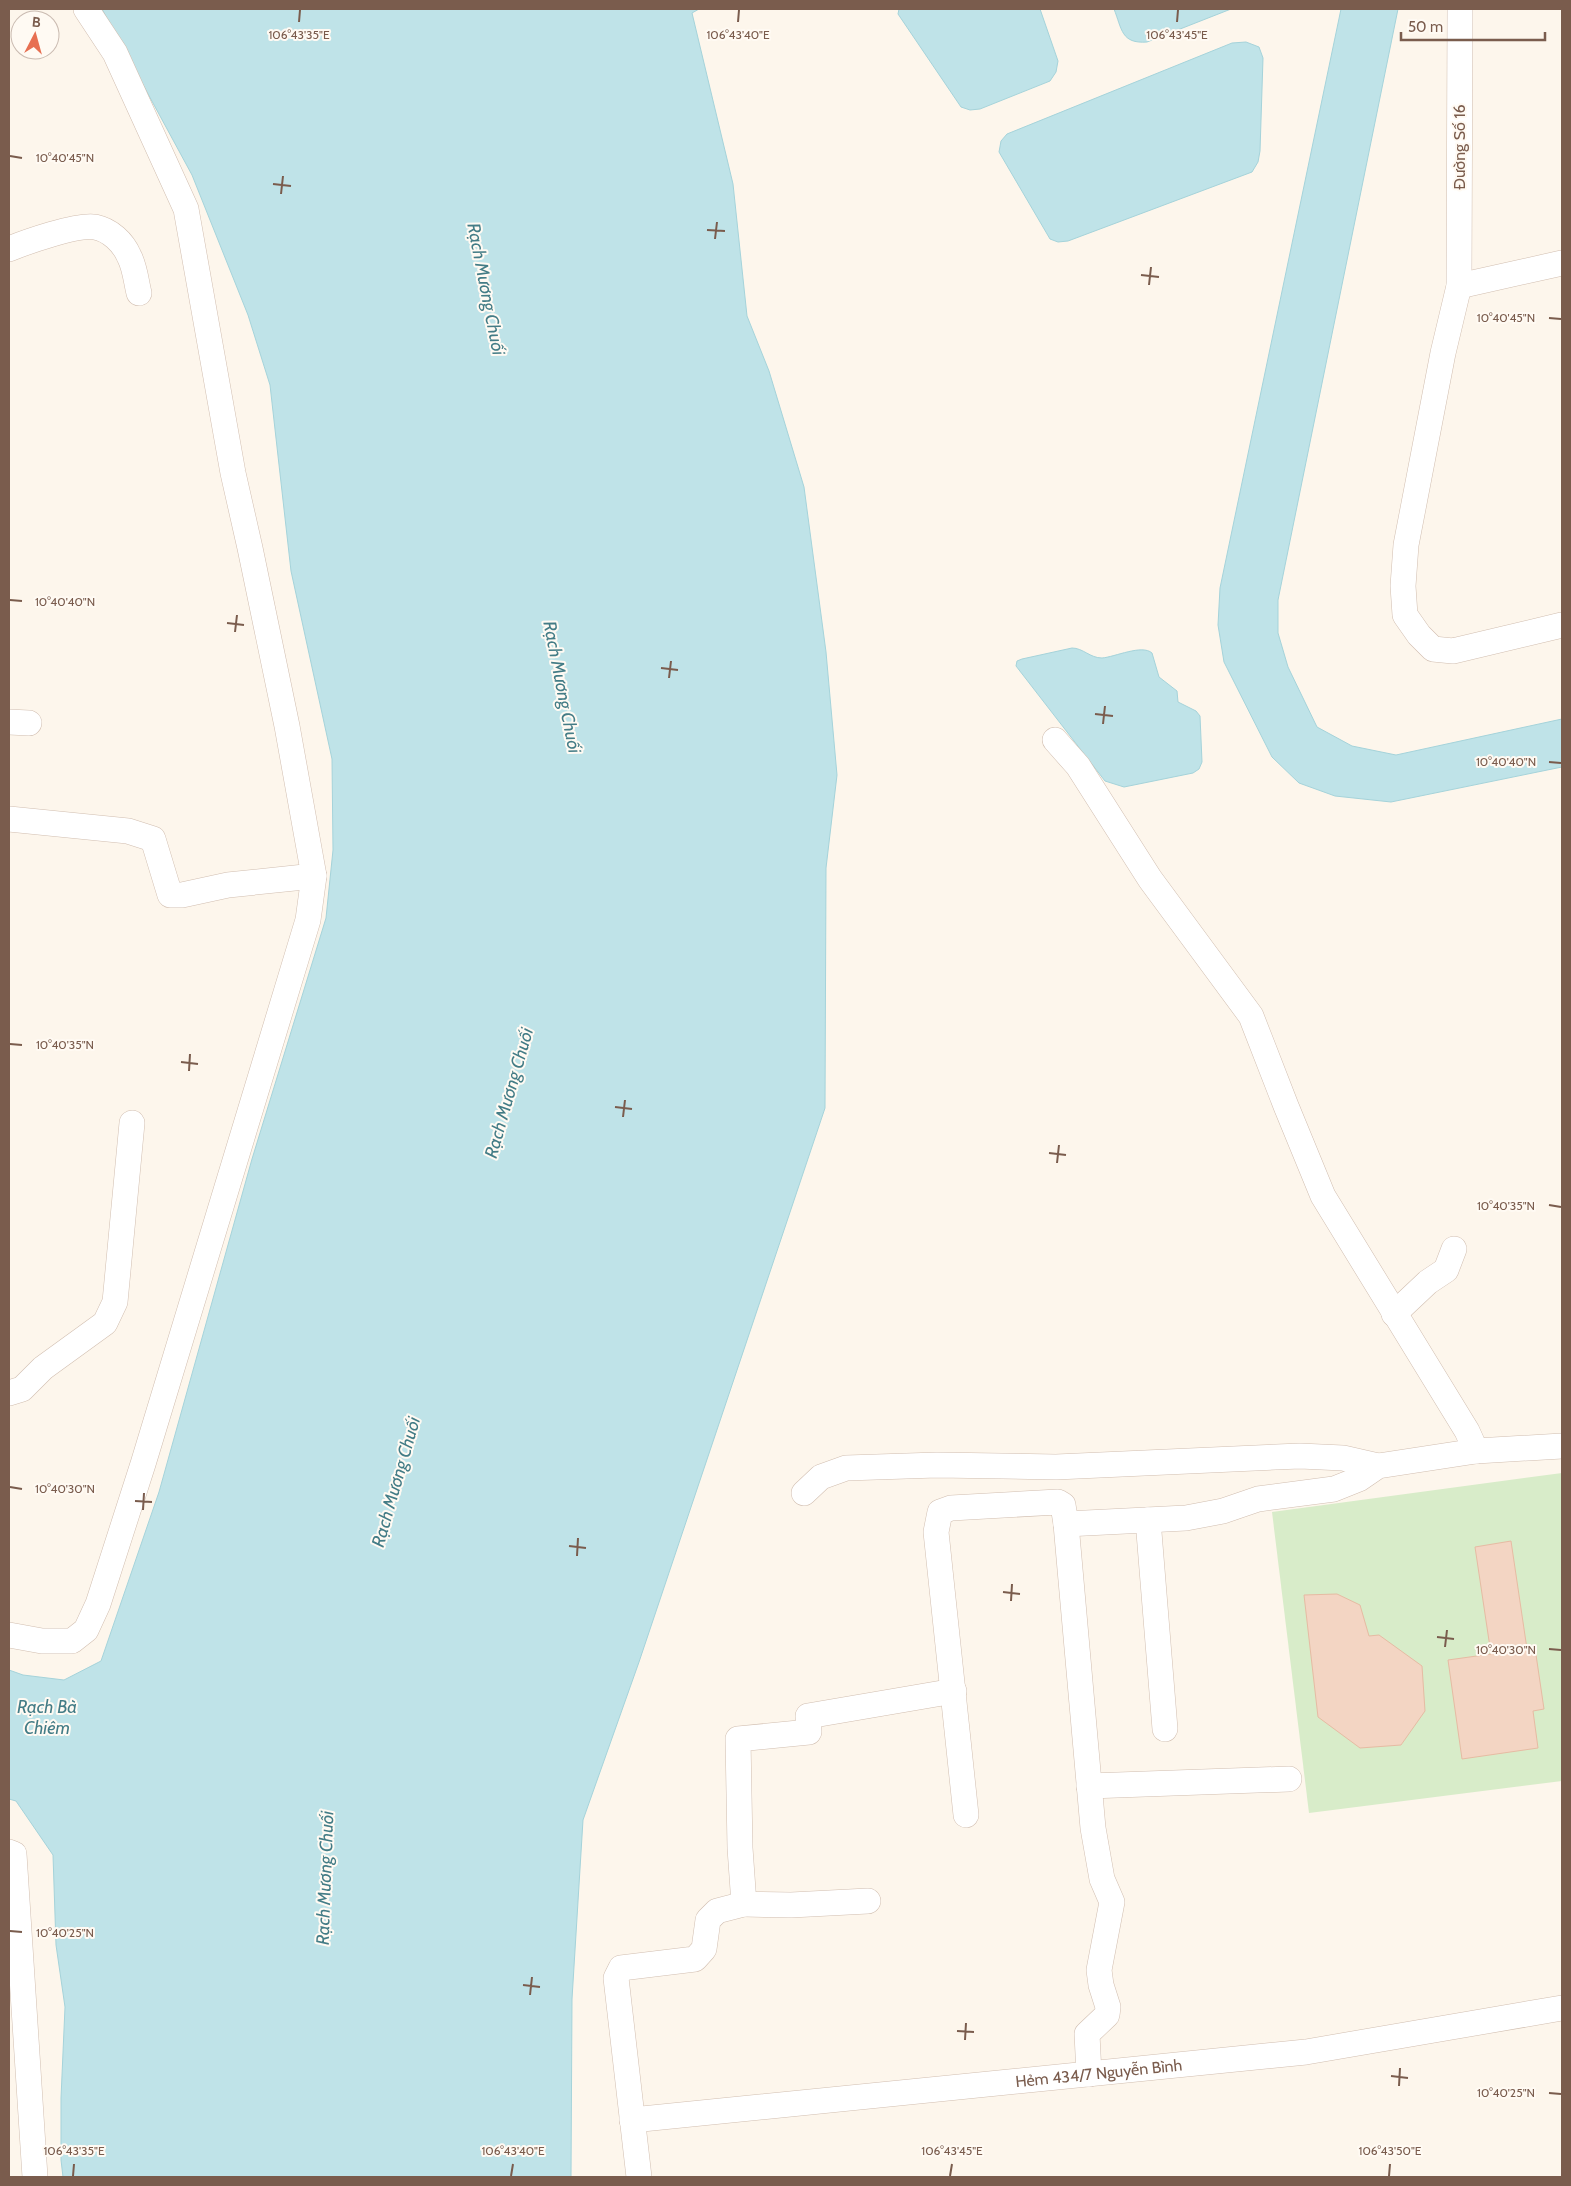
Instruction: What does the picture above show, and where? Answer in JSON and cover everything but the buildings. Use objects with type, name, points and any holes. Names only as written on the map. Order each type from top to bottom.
[{"type":"street","points":[[9,1635],[42,1641],[72,1641],[86,1630],[98,1604],[143,1464],[308,920],[314,876],[287,726],[233,472],[186,209],[115,53],[86,9]]},
{"type":"street","name":"Đường Số 16","points":[[1460,9],[1459,286],[1443,352],[1406,545],[1403,586],[1405,615],[1419,635],[1434,649],[1453,651],[1562,625]]},
{"type":"street","points":[[9,250],[30,240],[70,230],[94,227],[114,235],[129,256],[139,293]]},
{"type":"street","points":[[1459,286],[1562,264]]},
{"type":"street","points":[[1055,740],[1078,766],[1150,879],[1251,1016],[1323,1196],[1467,1431],[1476,1451]]},
{"type":"street","points":[[9,819],[128,830],[153,839],[170,895],[182,895],[228,885],[314,876]]},
{"type":"street","points":[[9,1393],[22,1389],[43,1368],[105,1323],[115,1302],[132,1123]]},
{"type":"street","points":[[1394,1314],[1428,1282],[1446,1270],[1454,1249]]},
{"type":"street","points":[[804,1493],[821,1477],[846,1468],[937,1465],[1056,1467],[1300,1456],[1343,1458],[1378,1466],[1476,1451],[1562,1446]]},
{"type":"street","points":[[1066,1524],[1186,1518],[1223,1511],[1258,1499],[1334,1489],[1360,1480],[1378,1466]]},
{"type":"street","points":[[966,1815],[936,1532],[940,1512],[951,1508],[1058,1502],[1063,1505],[1066,1524],[1092,1828],[1102,1879],[1112,1902],[1099,1970],[1108,2007],[1107,2015],[1087,2034],[1089,2074]]},
{"type":"street","points":[[1148,1520],[1166,1729]]},
{"type":"street","points":[[744,1904],[740,1848],[738,1739],[809,1732],[808,1716],[954,1691]]},
{"type":"street","points":[[1089,1786],[1289,1779]]},
{"type":"street","points":[[9,1852],[14,1854],[16,1972],[35,2177]]},
{"type":"street","points":[[639,2177],[616,1978],[621,1968],[695,1959],[704,1949],[708,1920],[717,1911],[744,1904],[791,1905],[868,1901]]},
{"type":"street","name":"Hẻm 434/7 Nguyễn Bình","points":[[632,2120],[1306,2052],[1562,2008]]},
{"type":"green space","points":[[1562,1473],[1562,1781],[1309,1813],[1272,1512]]},
{"type":"water","points":[[102,9],[699,9],[692,13],[733,184],[747,316],[769,371],[804,487],[826,652],[837,775],[826,868],[825,1108],[639,1662],[583,1820],[572,1999],[571,2177],[63,2177],[61,2160],[61,2098],[65,2007],[56,1945],[53,1855],[16,1801],[9,1799],[9,1670],[23,1675],[64,1680],[101,1661],[159,1492],[252,1159],[326,918],[333,850],[332,759],[291,571],[270,385],[248,315],[192,175]]},
{"type":"water","points":[[899,9],[1040,9],[1058,61],[1056,72],[1050,81],[980,109],[970,110],[961,107],[898,14]]},
{"type":"water","points":[[1114,9],[1231,9],[1147,42],[1138,42],[1127,38],[1124,34]]},
{"type":"water","points":[[1341,9],[1398,9],[1278,600],[1278,633],[1288,667],[1317,727],[1352,746],[1396,755],[1562,719],[1562,767],[1391,802],[1335,796],[1299,783],[1272,757],[1224,662],[1218,625],[1220,588]]},
{"type":"water","points":[[1246,42],[1259,47],[1263,58],[1260,151],[1258,162],[1252,172],[1068,241],[1058,242],[1050,239],[999,152],[1001,141],[1007,134],[1232,43]]},
{"type":"water","points":[[1072,648],[1098,658],[1135,650],[1152,653],[1159,677],[1177,691],[1178,702],[1196,711],[1200,716],[1202,762],[1199,769],[1193,773],[1124,787],[1105,781],[1016,666],[1017,661],[1022,659]]},
{"type":"water label","name":"Rạch Mương Chuối","points":[[486,289]]},
{"type":"water label","name":"Rạch Mương Chuối","points":[[562,687]]},
{"type":"water label","name":"Rạch Mương Chuối","points":[[509,1093]]},
{"type":"water label","name":"Rạch Mương Chuối","points":[[396,1482]]},
{"type":"water label","name":"Rạch Bà Chiêm","points":[[47,1717]]},
{"type":"water label","name":"Rạch Mương Chuối","points":[[325,1878]]}]
